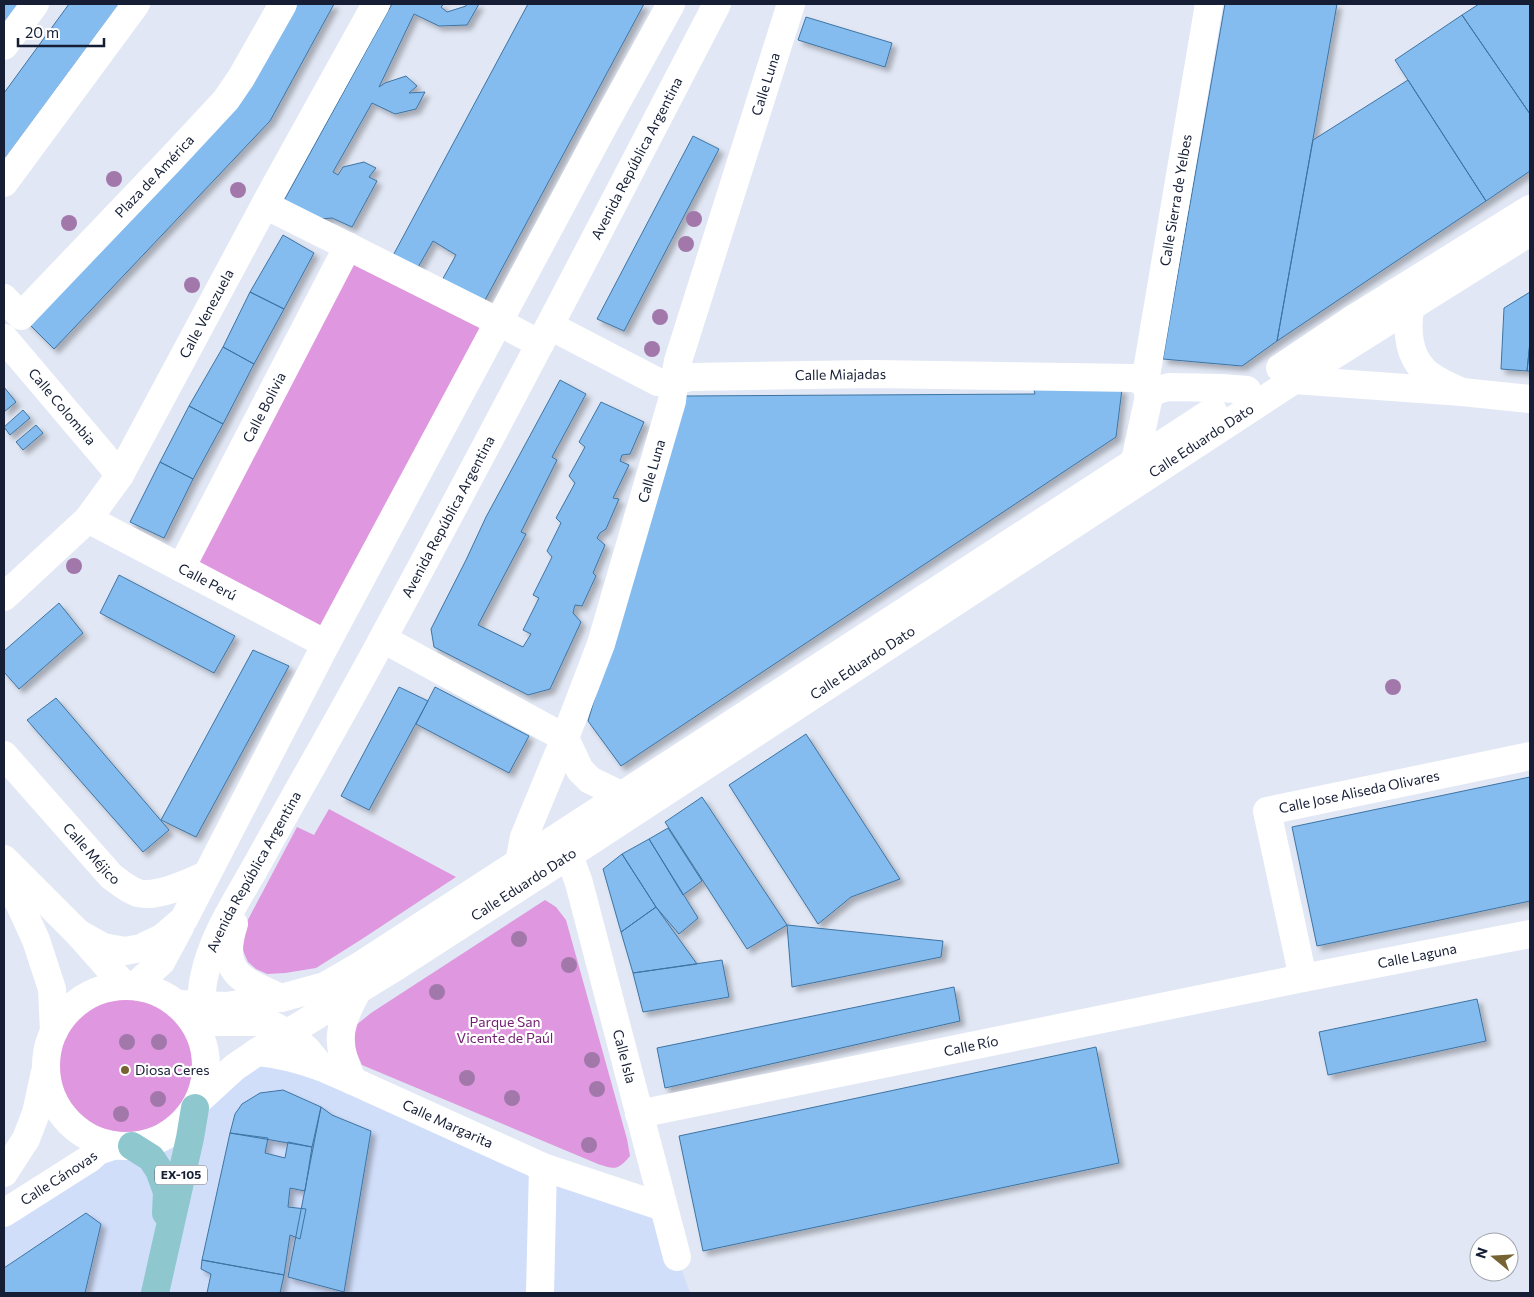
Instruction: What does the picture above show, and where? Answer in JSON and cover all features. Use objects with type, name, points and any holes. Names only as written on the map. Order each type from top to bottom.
[{"type":"main road","name":"EX-105","points":[[155,1293],[197,1104]]},
{"type":"main road","name":"EX-105","points":[[123,1146],[151,1158],[158,1170],[167,1192],[166,1242]]},
{"type":"street","points":[[4,46],[35,4]]},
{"type":"street","points":[[4,183],[136,4]]},
{"type":"street","name":"Plaza de América","points":[[4,298],[22,316],[172,158],[226,100],[241,78],[283,4]]},
{"type":"street","name":"Calle Venezuela","points":[[4,597],[88,519],[120,475],[265,204],[376,4]]},
{"type":"street","points":[[130,985],[161,962],[326,644],[671,4]]},
{"type":"street","name":"Avenida República Argentina","points":[[194,1017],[204,975],[215,942],[227,916],[383,639],[545,335],[717,4]]},
{"type":"street","name":"Calle Luna","points":[[519,863],[524,837],[601,644],[672,401],[678,361],[791,4]]},
{"type":"street","name":"Calle Sierra de Yelbes","points":[[1136,461],[1209,4]]},
{"type":"street","points":[[265,204],[499,322]]},
{"type":"street","name":"Calle Eduardo Dato","points":[[194,1017],[226,1006],[281,998],[325,986],[342,977],[1247,390],[1350,321],[1530,209]]},
{"type":"street","name":"Calle Eduardo Dato","points":[[197,1104],[235,1067],[257,1052],[398,966],[569,856],[1294,380],[1530,232]]},
{"type":"street","name":"Calle Bolivia","points":[[181,568],[348,246]]},
{"type":"street","points":[[1410,309],[1408,327],[1412,349],[1422,368],[1437,380],[1462,392]]},
{"type":"street","name":"Calle Miajadas","points":[[499,322],[545,335],[658,382],[674,382],[690,378],[872,374],[1134,378],[1147,389]]},
{"type":"street","name":"Calle Colombia","points":[[4,338],[120,475]]},
{"type":"street","points":[[1294,380],[1462,392],[1530,399]]},
{"type":"street","points":[[1147,389],[1157,390],[1169,387],[1247,390]]},
{"type":"street","name":"Calle Perú","points":[[88,519],[326,644]]},
{"type":"street","points":[[383,639],[565,738],[580,770],[590,780],[623,796]]},
{"type":"street","name":"Calle Méjico","points":[[4,755],[105,868],[126,887],[138,893],[152,894],[185,884],[206,875]]},
{"type":"street","name":"Calle Jose Aliseda Olivares","points":[[1303,978],[1266,811],[1530,756]]},
{"type":"street","name":"Calle Isla","points":[[569,856],[677,1257]]},
{"type":"street","points":[[4,859],[130,985]]},
{"type":"street","points":[[4,875],[36,940],[52,989],[54,1032]]},
{"type":"street","points":[[250,877],[233,930],[229,946],[229,960],[234,972],[249,984],[281,998]]},
{"type":"street","points":[[78,932],[103,947],[125,951],[141,948],[162,938],[184,919]]},
{"type":"street","name":"Calle Laguna","points":[[1303,978],[1530,934]]},
{"type":"street","name":"Calle Río","points":[[639,1114],[1303,978]]},
{"type":"street","points":[[4,1173],[26,1140],[36,1113],[46,1070],[47,1053],[54,1032],[68,1010],[86,996],[107,988],[130,985],[161,993],[194,1017],[206,1060],[205,1080],[197,1104],[188,1118],[172,1133],[157,1141],[123,1146],[92,1139],[77,1130],[61,1113],[50,1092],[46,1070]]},
{"type":"street","points":[[353,1080],[344,1064],[341,1049],[344,1017],[358,990]]},
{"type":"street","name":"Calle Margarita","points":[[194,1017],[266,1022],[288,1033],[307,1050],[321,1067]]},
{"type":"street","name":"Calle Margarita","points":[[257,1052],[292,1057],[321,1067],[543,1167],[663,1207]]},
{"type":"street","name":"Calle Cánovas","points":[[4,1212],[89,1160],[98,1151],[123,1146]]},
{"type":"street","points":[[540,1293],[543,1167]]},
{"type":"shaded area","points":[[257,1052],[663,1207],[677,1257],[690,1293],[4,1293],[4,1213],[98,1151],[157,1141],[172,1133]]},
{"type":"green space","points":[[349,262],[480,328],[319,630],[193,564]]},
{"type":"green space","points":[[329,809],[456,877],[316,968],[267,974],[256,969],[248,962],[241,942],[242,931],[297,827],[314,835]]},
{"type":"green space","name":"Parque San Vicente de Paúl","points":[[545,900],[556,907],[566,920],[627,1139],[630,1156],[616,1168],[598,1164],[362,1065],[354,1047],[355,1026],[371,1013]]},
{"type":"green space","points":[[126,986],[156,992],[177,1004],[188,1015],[200,1036],[206,1066],[200,1096],[188,1117],[177,1128],[156,1140],[126,1146],[96,1140],[75,1128],[64,1117],[52,1096],[46,1066],[52,1036],[64,1015],[75,1004],[96,992]]},
{"type":"building","points":[[4,4],[24,4],[4,31]]},
{"type":"building","points":[[69,4],[119,4],[4,160],[4,93]]},
{"type":"building","points":[[283,4],[334,4],[270,121],[54,349],[21,316],[172,158]]},
{"type":"building","points":[[392,4],[444,4],[441,7],[447,12],[466,6],[466,4],[479,4],[467,25],[439,26],[414,14],[379,87],[406,76],[417,86],[409,93],[425,92],[416,109],[395,114],[372,103],[333,172],[338,175],[343,167],[364,162],[376,168],[369,177],[377,181],[352,227],[332,218],[308,220],[281,206]]},
{"type":"building","points":[[528,4],[644,4],[484,302],[436,291],[456,255],[433,241],[413,276],[389,263]]},
{"type":"building","points":[[1225,4],[1337,4],[1277,341],[1242,366],[1163,359]]},
{"type":"building","points":[[1479,4],[1530,4],[1530,114],[1462,15]]},
{"type":"building","points":[[1462,15],[1530,114],[1530,171],[1486,201],[1395,60]]},
{"type":"building","points":[[806,17],[892,43],[885,67],[798,40]]},
{"type":"building","points":[[1408,80],[1486,201],[1277,341],[1313,140]]},
{"type":"building","points":[[693,136],[719,149],[624,331],[597,319]]},
{"type":"building","points":[[283,235],[314,253],[284,309],[250,292]]},
{"type":"building","points":[[250,292],[284,309],[254,364],[223,347]]},
{"type":"building","points":[[1530,292],[1530,342],[1527,371],[1501,369],[1504,308]]},
{"type":"building","points":[[1530,342],[1530,371],[1527,371]]},
{"type":"building","points":[[223,347],[254,364],[223,424],[189,406]]},
{"type":"building","points":[[560,380],[586,394],[552,457],[557,460],[521,532],[526,534],[478,625],[523,647],[531,634],[523,630],[539,598],[533,595],[552,557],[547,551],[561,523],[556,518],[575,483],[569,476],[585,447],[579,442],[601,402],[644,422],[630,454],[622,455],[620,461],[629,465],[613,498],[619,499],[606,529],[597,538],[605,545],[593,573],[596,576],[582,606],[575,605],[573,613],[581,622],[550,689],[528,695],[434,647],[431,629],[486,517]]},
{"type":"building","points":[[1033,386],[1122,389],[1116,437],[621,766],[588,721],[685,396],[1035,394]]},
{"type":"building","points":[[4,387],[16,402],[4,412]]},
{"type":"building","points":[[189,406],[223,424],[193,479],[160,462]]},
{"type":"building","points":[[23,410],[30,418],[10,435],[4,427]]},
{"type":"building","points":[[36,425],[43,433],[23,450],[16,442]]},
{"type":"building","points":[[160,462],[193,479],[164,538],[130,522]]},
{"type":"building","points":[[119,575],[235,636],[214,673],[100,613]]},
{"type":"building","points":[[59,603],[83,633],[19,689],[4,672],[4,651]]},
{"type":"building","points":[[253,650],[289,666],[196,837],[161,820]]},
{"type":"building","points":[[399,687],[428,701],[369,810],[341,796]]},
{"type":"building","points":[[435,687],[529,736],[509,773],[416,724]]},
{"type":"building","points":[[56,698],[169,830],[143,852],[27,720]]},
{"type":"building","points":[[806,734],[900,879],[851,897],[818,924],[729,785]]},
{"type":"building","points":[[1530,777],[1530,901],[1317,946],[1292,827]]},
{"type":"building","points":[[702,797],[787,925],[747,949],[665,822]]},
{"type":"building","points":[[668,828],[702,881],[683,895],[649,839]]},
{"type":"building","points":[[649,839],[698,918],[679,934],[656,907],[622,854]]},
{"type":"building","points":[[622,854],[656,907],[621,932],[603,869]]},
{"type":"building","points":[[656,907],[697,964],[633,973],[621,932]]},
{"type":"building","points":[[787,925],[943,941],[941,957],[792,987]]},
{"type":"building","points":[[722,960],[729,997],[643,1012],[633,973]]},
{"type":"building","points":[[954,987],[960,1021],[665,1088],[657,1048]]},
{"type":"building","points":[[1477,999],[1486,1041],[1328,1075],[1319,1032]]},
{"type":"building","points":[[1096,1047],[1119,1163],[703,1251],[679,1136]]},
{"type":"building","points":[[283,1090],[321,1107],[312,1147],[230,1133],[235,1114],[242,1104],[260,1093]]},
{"type":"building","points":[[321,1107],[332,1115],[371,1131],[344,1292],[288,1277]]},
{"type":"building","points":[[230,1133],[268,1138],[265,1153],[285,1158],[288,1142],[312,1147],[305,1191],[290,1188],[288,1207],[306,1209],[300,1239],[290,1235],[284,1275],[202,1260]]},
{"type":"building","points":[[86,1213],[101,1224],[85,1293],[4,1293],[4,1268]]},
{"type":"building","points":[[202,1260],[284,1275],[280,1293],[207,1293],[211,1274],[201,1269]]},
{"type":"place","name":"Diosa Ceres","points":[[125,1070]]}]
